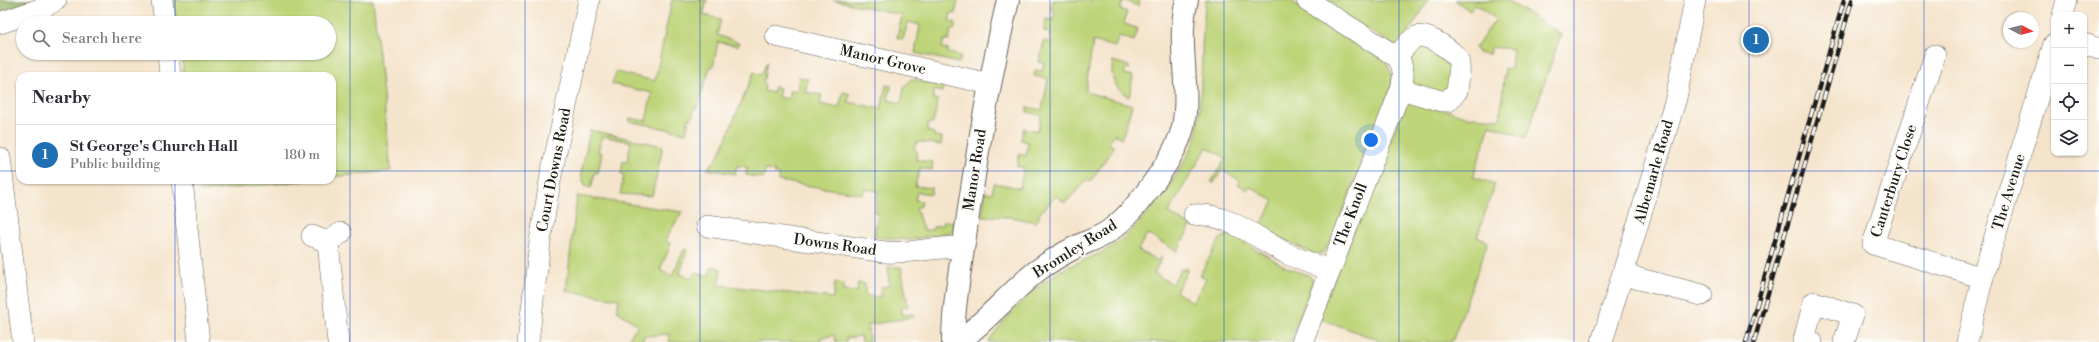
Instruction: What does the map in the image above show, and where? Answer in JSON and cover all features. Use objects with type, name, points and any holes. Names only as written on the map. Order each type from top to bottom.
[{"type":"main road","name":"Manor Road","points":[[953,342],[956,304],[973,176],[990,84],[1008,0]]},
{"type":"main road","name":"Bromley Road","points":[[958,342],[1039,270],[1069,251],[1113,229],[1130,212],[1153,182],[1178,141],[1183,126],[1185,102],[1185,16],[1187,0]]},
{"type":"street","points":[[20,16],[40,9],[56,0]]},
{"type":"street","points":[[162,0],[164,16]]},
{"type":"street","name":"Court Downs Road","points":[[528,342],[549,189],[589,0]]},
{"type":"street","points":[[1307,0],[1396,57],[1414,38],[1420,36],[1434,39],[1456,56],[1458,61],[1457,91],[1448,100],[1441,101],[1401,89]]},
{"type":"street","name":"Albemarle Road","points":[[1602,342],[1624,275],[1676,98],[1695,0]]},
{"type":"street","points":[[2064,12],[2067,0]]},
{"type":"street","points":[[0,23],[16,17]]},
{"type":"street","name":"Manor Grove","points":[[776,36],[990,84]]},
{"type":"street","points":[[2087,45],[2099,49]]},
{"type":"street","name":"The Avenue","points":[[1967,342],[1983,278],[2053,48]]},
{"type":"street","name":"Canterbury Close","points":[[1935,55],[1873,244],[1983,278]]},
{"type":"street","name":"The Knoll","points":[[1304,341],[1330,270],[1401,89],[1404,69],[1402,63],[1396,57]]},
{"type":"street","points":[[169,60],[170,72]]},
{"type":"street","points":[[0,158],[23,342]]},
{"type":"street","points":[[182,184],[199,342]]},
{"type":"street","points":[[1194,215],[1209,214],[1221,218],[1292,256],[1330,270]]},
{"type":"street","name":"Downs Road","points":[[707,226],[885,252],[907,253],[943,247],[963,247]]},
{"type":"street","points":[[327,237],[338,342]]},
{"type":"street","points":[[1624,275],[1702,295]]},
{"type":"street","points":[[1812,342],[1804,340],[1814,302],[1853,315],[1844,342]]},
{"type":"green space","points":[[0,0],[36,0],[0,12]]},
{"type":"green space","points":[[174,0],[373,0],[391,171],[336,177],[336,72],[183,72],[182,60],[336,60],[336,16],[176,16]]},
{"type":"green space","points":[[672,0],[707,0],[703,15],[721,19],[717,35],[739,43],[738,46],[718,42],[713,67],[710,67],[697,108],[694,108],[692,119],[689,118],[686,133],[629,121],[630,118],[646,121],[652,93],[612,84],[616,72],[655,81]]},
{"type":"green space","points":[[833,0],[958,0],[955,14],[951,13],[949,21],[956,23],[954,30],[951,29],[949,41],[944,40],[942,48],[949,50],[948,53],[961,56],[959,63],[915,53],[920,25],[908,22],[903,39],[897,38],[902,15]]},
{"type":"green space","points":[[1053,0],[1124,0],[1120,9],[1127,12],[1123,23],[1138,29],[1134,41],[1119,36],[1115,47],[1093,41],[1086,87],[1086,92],[1132,105],[1122,138],[1114,134],[1109,143],[1114,147],[1090,182],[1087,180],[1065,203],[1056,196],[1038,215],[1040,217],[1036,222],[1011,217],[982,216],[985,192],[992,193],[994,183],[1020,188],[1024,168],[1017,166],[1019,154],[1026,156],[1028,142],[1021,140],[1024,128],[1038,131],[1041,115],[1027,112],[1027,107],[1042,110],[1048,79],[1034,76],[1035,70],[1042,71],[1044,63],[1039,62],[1044,41],[1049,42],[1051,33],[1044,31],[1046,19],[1053,20],[1055,13],[1051,11]]},
{"type":"green space","points":[[1124,0],[1140,0],[1138,6]]},
{"type":"green space","points":[[1206,0],[1289,0],[1385,60],[1392,75],[1392,86],[1330,244],[1322,253],[1314,254],[1259,228],[1274,201],[1250,187],[1248,190],[1238,184],[1240,181],[1222,170],[1214,183],[1211,182],[1226,158],[1207,147],[1168,213],[1191,226],[1177,251],[1147,234],[1138,250],[1158,261],[1161,257],[1162,258],[1154,273],[1172,284],[1181,269],[1183,271],[1185,268],[1188,269],[1176,292],[1193,302],[1206,279],[1200,275],[1219,240],[1227,235],[1235,237],[1286,267],[1310,276],[1313,281],[1290,342],[988,342],[1017,307],[1042,284],[1058,272],[1098,254],[1113,246],[1124,237],[1149,211],[1173,180],[1191,149],[1196,136],[1200,110],[1203,32]]},
{"type":"green space","points":[[1318,0],[1429,0],[1398,48]]},
{"type":"green space","points":[[1455,0],[1507,0],[1561,34],[1526,138],[1490,125],[1473,177],[1495,184],[1477,237],[1488,242],[1452,342],[1384,342],[1318,318],[1407,100],[1415,100],[1471,118],[1500,119],[1505,68],[1511,69],[1513,49],[1491,47],[1489,54],[1478,53],[1475,48],[1496,19],[1475,4],[1470,11]]},
{"type":"green space","points":[[1421,44],[1452,64],[1449,94],[1413,88],[1408,55]]},
{"type":"green space","points":[[1113,61],[1129,66],[1129,69],[1126,68],[1124,74],[1133,76],[1129,97],[1120,90],[1114,82],[1112,72]]},
{"type":"green space","points":[[767,62],[763,84],[765,84],[764,91],[773,93],[774,86],[780,88],[778,97],[788,99],[790,90],[797,91],[799,77],[808,79],[805,92],[822,95],[820,104],[839,108],[843,92],[850,94],[848,102],[881,109],[886,85],[891,86],[888,100],[901,103],[904,88],[911,79],[943,86],[942,92],[934,90],[933,99],[938,100],[933,123],[929,123],[927,131],[934,133],[934,136],[942,137],[941,145],[922,142],[916,143],[914,148],[917,151],[916,160],[933,162],[932,170],[920,168],[915,186],[932,188],[931,194],[917,192],[915,200],[922,201],[921,206],[916,208],[923,230],[932,230],[933,227],[942,225],[943,221],[955,222],[952,232],[909,240],[874,237],[878,213],[875,213],[878,191],[864,189],[863,194],[778,181],[779,175],[774,174],[775,171],[765,170],[764,178],[746,175],[747,167],[737,166],[735,174],[707,169],[717,158],[722,148],[754,72],[761,75]]},
{"type":"green space","points":[[590,130],[663,146],[652,196],[620,194],[624,175],[621,174],[623,161],[627,162],[631,142],[602,136],[598,152],[602,153],[598,173],[595,172],[591,188],[585,186],[581,174]]},
{"type":"green space","points":[[199,184],[273,184],[200,192]]},
{"type":"green space","points":[[577,196],[682,212],[665,240],[671,244],[660,270],[672,276],[684,249],[687,250],[680,274],[692,278],[695,272],[708,276],[712,266],[721,269],[719,285],[833,298],[835,282],[843,284],[843,291],[857,292],[858,283],[865,284],[865,296],[880,297],[881,287],[889,286],[888,267],[901,267],[908,306],[901,307],[903,315],[913,314],[914,317],[868,325],[869,342],[862,342],[861,336],[846,338],[846,342],[836,342],[834,335],[820,338],[821,342],[669,342],[670,334],[643,336],[643,341],[634,342],[628,339],[638,325],[617,311],[619,299],[566,291]]},
{"type":"railway","points":[[1746,342],[1844,0]]},
{"type":"railway","points":[[1754,342],[1852,0]]},
{"type":"place","name":"St George's Church Hall","points":[[1756,40]]}]
